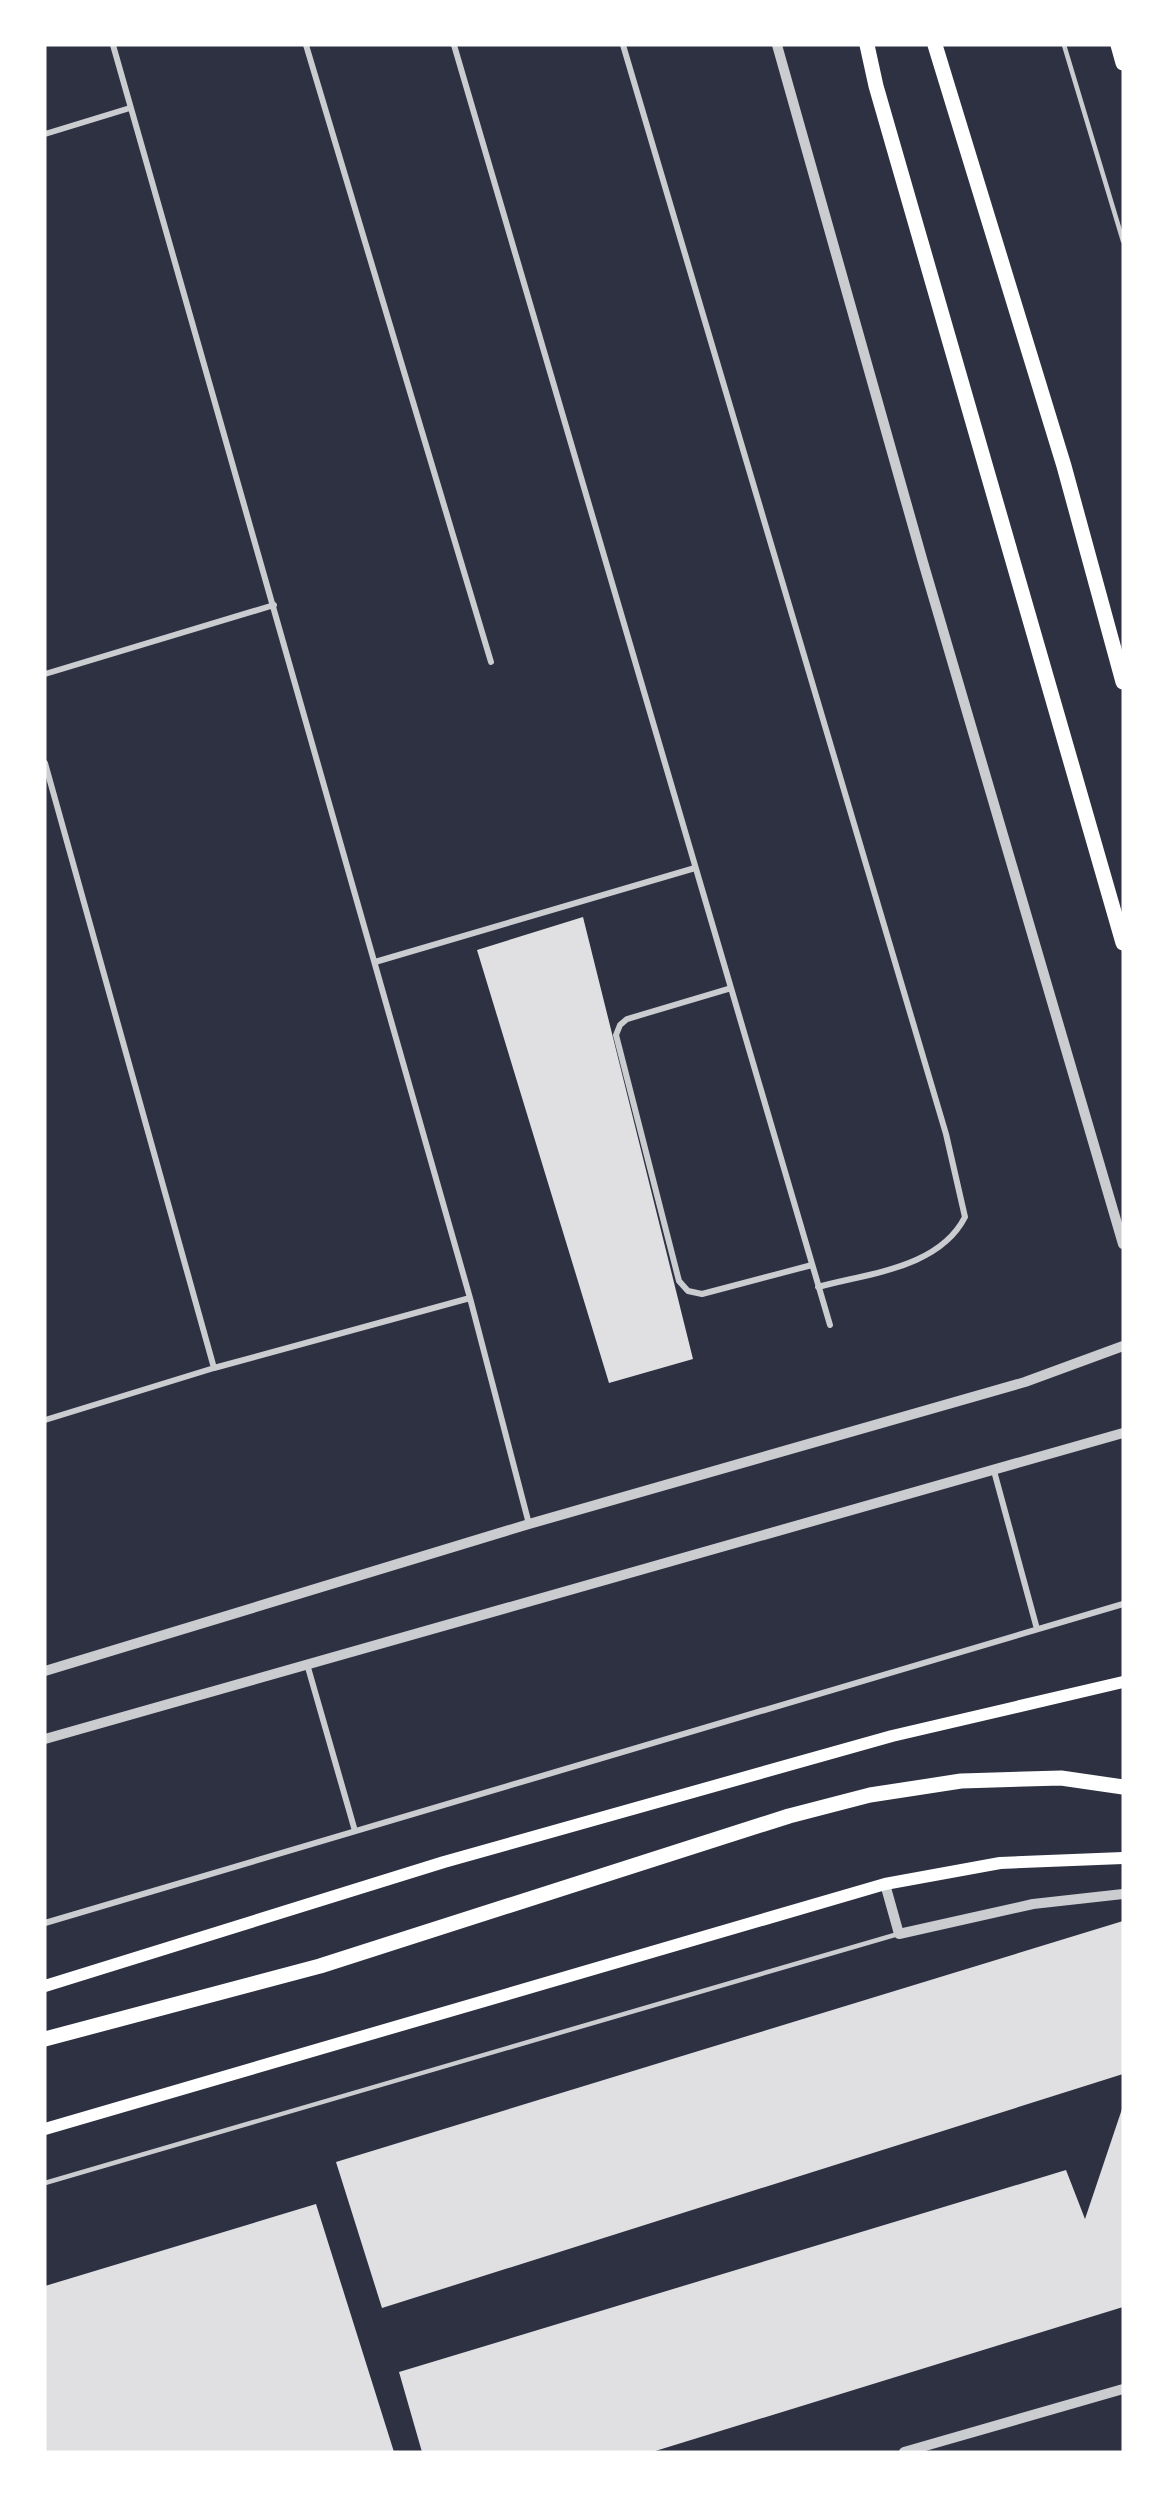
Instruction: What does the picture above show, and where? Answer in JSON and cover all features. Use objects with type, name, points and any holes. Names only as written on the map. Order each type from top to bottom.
[{"type":"main road","points":[[867,45],[876,86],[1123,943]]},
{"type":"main road","points":[[935,45],[1064,466],[1123,682]]},
{"type":"main road","points":[[1118,45],[1123,63]]},
{"type":"main road","points":[[45,1986],[444,1862],[892,1736],[1123,1682]]},
{"type":"main road","points":[[45,2039],[320,1966],[789,1816],[870,1795],[961,1781],[1061,1778],[1123,1787]]},
{"type":"main road","points":[[45,2129],[885,1884],[1000,1863],[1123,1858]]},
{"type":"street","points":[[112,45],[274,605],[470,1298],[529,1524]]},
{"type":"street","points":[[306,45],[490,662]]},
{"type":"street","points":[[454,45],[830,1325]]},
{"type":"street","points":[[623,45],[946,1134],[965,1217],[953,1236],[928,1256],[818,1287]]},
{"type":"street","points":[[777,45],[920,551],[1123,1244]]},
{"type":"street","points":[[45,134],[130,108]]},
{"type":"street","points":[[45,674],[274,605]]},
{"type":"street","points":[[45,763],[214,1368]]},
{"type":"street","points":[[375,962],[695,868]]},
{"type":"street","points":[[730,988],[627,1019],[620,1025],[616,1035],[679,1281],[688,1291],[702,1294],[812,1265]]},
{"type":"street","points":[[45,1420],[214,1368],[470,1298]]},
{"type":"street","points":[[45,1671],[529,1524],[1025,1382],[1123,1346]]},
{"type":"street","points":[[45,1739],[307,1663],[1123,1434]]},
{"type":"street","points":[[994,1472],[1037,1629]]},
{"type":"street","points":[[45,1923],[1123,1604]]},
{"type":"street","points":[[307,1663],[355,1831]]},
{"type":"street","points":[[885,1884],[899,1934],[1034,1904],[1123,1894]]},
{"type":"street","points":[[904,2452],[1123,2389]]},
{"type":"lane","points":[[1064,45],[1123,241]]},
{"type":"lane","points":[[45,2183],[899,1934]]},
{"type":"building","points":[[583,917],[693,1359],[609,1383],[477,950]]},
{"type":"building","points":[[1123,1921],[1123,2074],[382,2308],[336,2162]]},
{"type":"building","points":[[1123,2106],[1123,2307],[652,2452],[422,2452],[399,2372],[1066,2170],[1085,2219]]},
{"type":"building","points":[[316,2204],[394,2452],[45,2452],[45,2286]]}]
